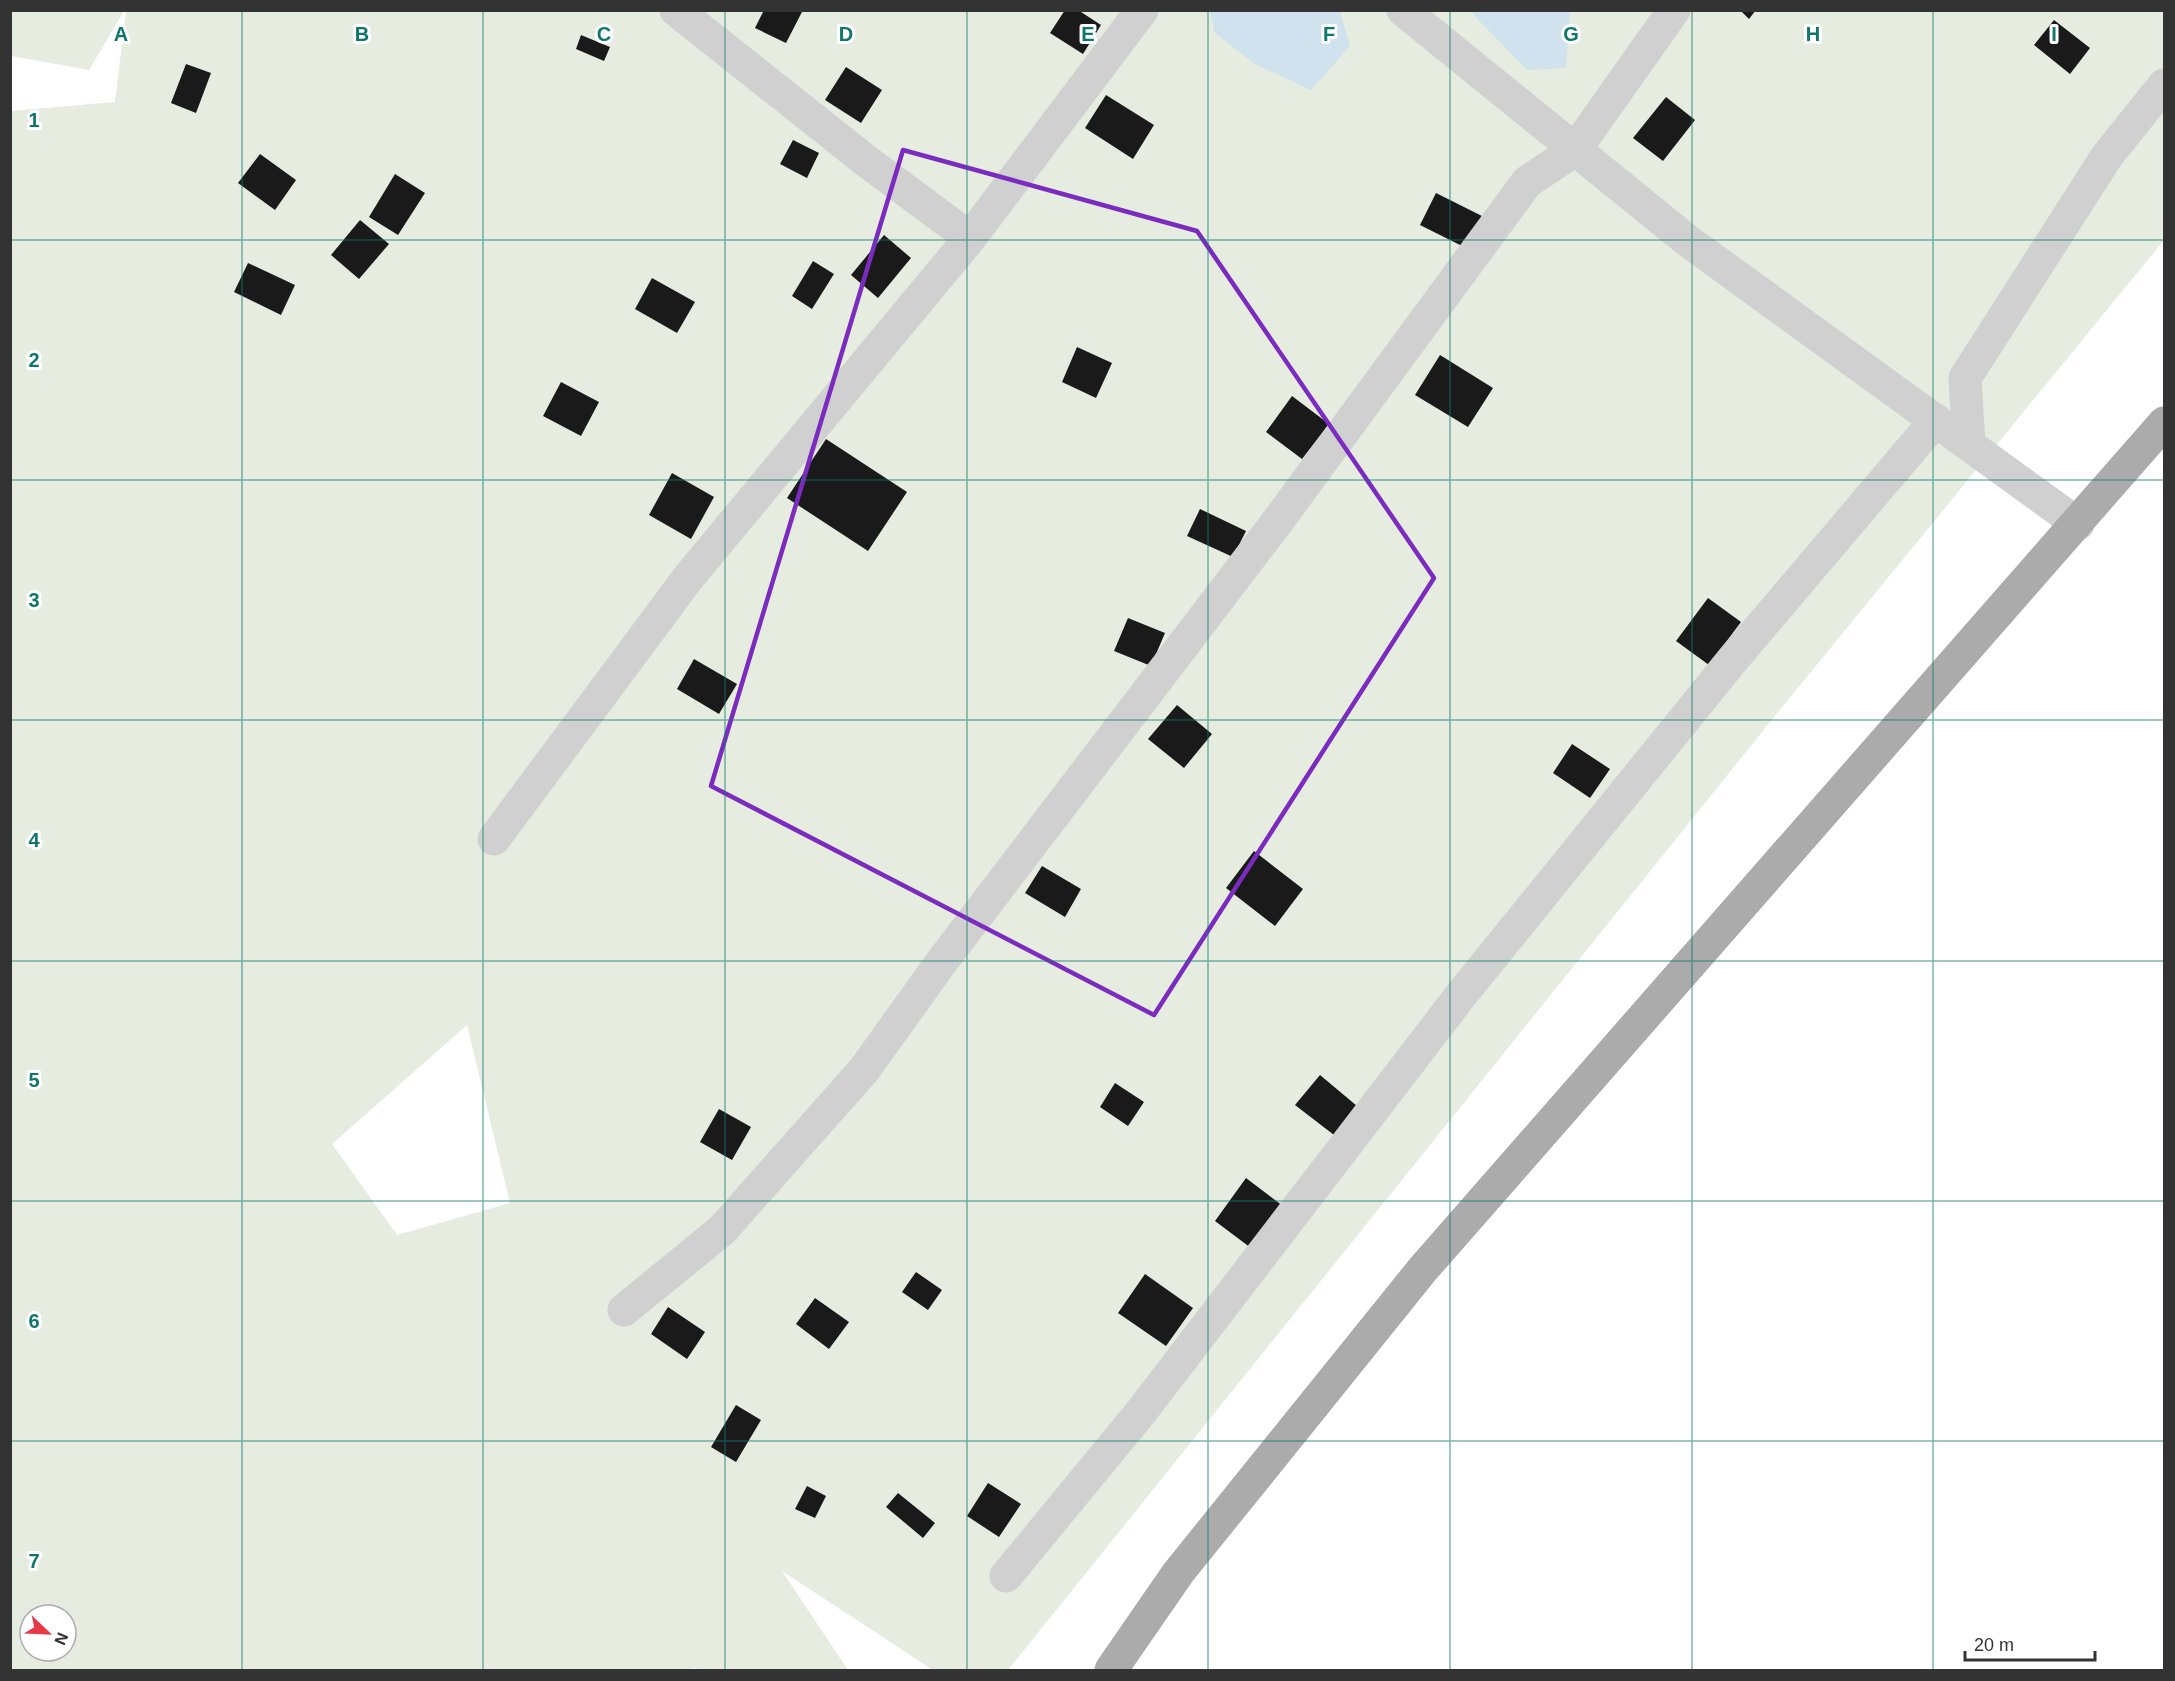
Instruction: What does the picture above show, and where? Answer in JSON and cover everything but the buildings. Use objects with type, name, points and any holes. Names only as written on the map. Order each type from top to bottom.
[{"type":"main road","points":[[1111,1671],[1178,1573],[1423,1269],[2078,524],[2164,423]]},
{"type":"lane","points":[[676,10],[865,160],[970,237]]},
{"type":"lane","points":[[494,839],[688,578],[970,237],[1142,10]]},
{"type":"lane","points":[[1403,10],[1688,241],[2078,524]]},
{"type":"lane","points":[[624,1310],[722,1230],[864,1070],[940,964],[1270,532],[1527,182],[1575,150],[1674,10]]},
{"type":"lane","points":[[1969,445],[1965,378],[2107,156],[2164,85]]},
{"type":"lane","points":[[1006,1576],[1141,1412],[1461,994],[1734,658],[1936,420]]},
{"type":"highlighted area","points":[[903,150],[1197,231],[1434,578],[1154,1015],[711,786]]},
{"type":"shaded area","points":[[10,11],[124,11],[89,70],[11,56]]},
{"type":"shaded area","points":[[126,11],[2164,11],[2164,240],[1770,722],[1008,1670],[933,1670],[782,1571],[848,1670],[698,1670],[696,1668],[688,1670],[11,1670],[11,111],[115,102]],"holes":[[[467,1025],[510,1203],[397,1235],[332,1144]]]},
{"type":"water","points":[[1210,11],[1340,11],[1350,46],[1311,90],[1255,64],[1215,33]]},
{"type":"water","points":[[1470,11],[1570,11],[1566,68],[1527,70]]}]
